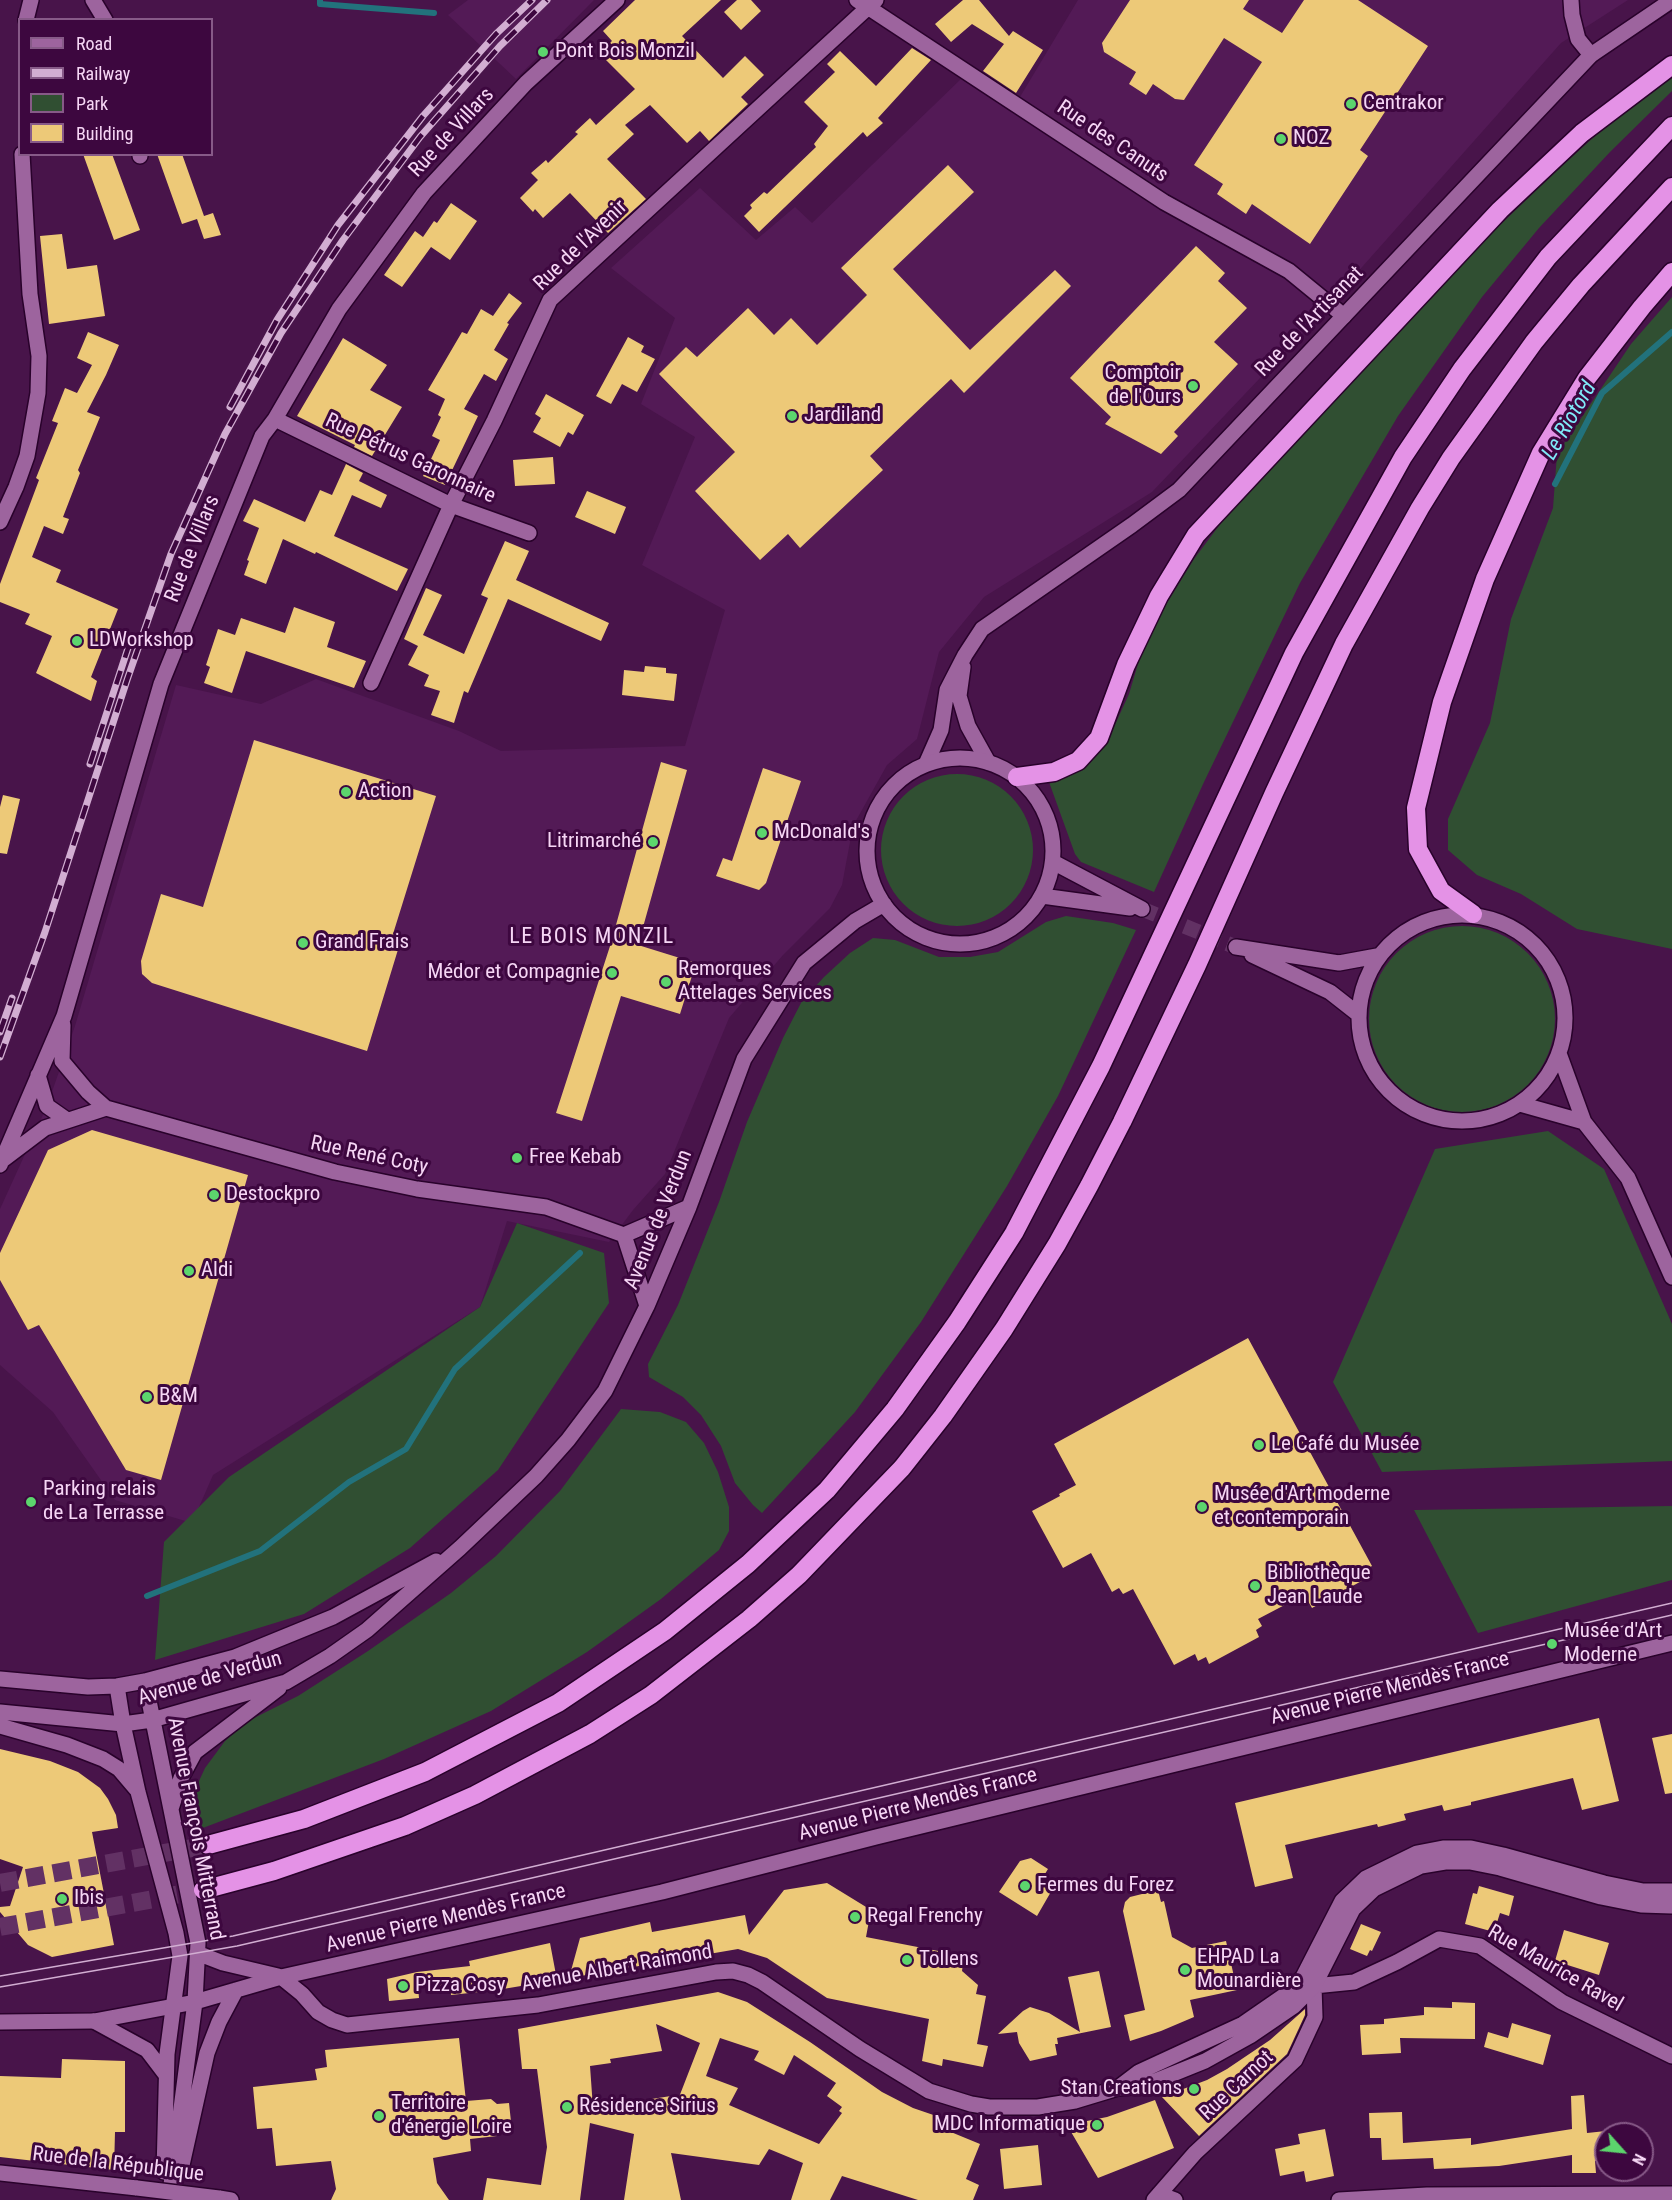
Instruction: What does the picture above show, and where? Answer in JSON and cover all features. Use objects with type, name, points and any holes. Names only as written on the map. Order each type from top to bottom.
[{"type":"highway","points":[[1017,777],[1054,772],[1078,761],[1099,738],[1126,665],[1159,596],[1196,535],[1500,210],[1582,133],[1672,64]]},
{"type":"highway","points":[[208,1845],[304,1819],[425,1772],[558,1703],[665,1631],[748,1564],[827,1490],[895,1409],[957,1322],[1014,1233],[1101,1066],[1294,653],[1403,457],[1462,369],[1548,257],[1672,126]]},
{"type":"highway","points":[[203,1890],[274,1871],[405,1826],[475,1796],[590,1734],[651,1695],[749,1619],[799,1575],[902,1468],[950,1407],[998,1339],[1057,1244],[1089,1186],[1197,964],[1330,672],[1420,508],[1457,449],[1534,342],[1627,233],[1672,187]]},
{"type":"highway","points":[[1473,914],[1441,891],[1418,849],[1416,808],[1442,702],[1485,579],[1541,453],[1587,378],[1672,272]]},
{"type":"street","points":[[26,18],[31,0]]},
{"type":"street","points":[[93,0],[104,18]]},
{"type":"street","name":"Rue de Villars","points":[[1,1163],[64,1016],[161,684],[262,436],[275,419],[339,309],[417,203],[526,83],[617,0]]},
{"type":"street","points":[[1571,0],[1578,39],[1591,55]]},
{"type":"street","name":"Rue de l'Artisanat","points":[[926,764],[941,730],[947,690],[965,655],[982,629],[1179,490],[1591,55],[1672,0]]},
{"type":"street","name":"Rue des Canuts","points":[[867,2],[1164,202],[1289,271],[1344,316]]},
{"type":"street","name":"Rue de l'Avenir","points":[[371,683],[452,505],[550,300],[731,136],[867,2]]},
{"type":"street","points":[[0,522],[27,456],[38,393],[39,356],[30,294],[22,156]]},
{"type":"street","name":"Rue Pétrus Garonnaire","points":[[275,419],[452,505],[529,533]]},
{"type":"street","name":"Rue de l'Artisanat","points":[[965,655],[959,696],[968,726],[988,762]]},
{"type":"street","points":[[946,758],[988,762],[1017,777],[1039,800],[1051,830],[1053,862],[1042,896],[1022,920],[995,937],[965,944],[934,940],[905,926],[884,904],[872,879],[867,851],[871,824],[883,799],[902,778],[926,764],[946,758]]},
{"type":"street","points":[[1042,896],[1142,909],[1053,862]]},
{"type":"street","name":"Avenue de Verdun","points":[[0,1712],[123,1724],[152,1720],[286,1682],[330,1656],[367,1630],[460,1548],[536,1476],[568,1440],[605,1391],[647,1306],[689,1207],[744,1059],[804,963],[855,921],[884,904]]},
{"type":"street","points":[[1358,1014],[1330,992],[1236,947],[1339,963],[1377,956],[1421,923],[1454,915],[1473,914],[1516,929],[1539,949],[1556,974],[1564,1003],[1564,1034],[1560,1056],[1536,1089],[1520,1104],[1483,1119],[1455,1120],[1427,1115],[1402,1101],[1381,1082],[1366,1057],[1358,1014],[1361,997],[1377,956]]},
{"type":"street","name":"Rue René Coty","points":[[64,1016],[62,1061],[88,1092],[106,1108],[335,1172],[417,1189],[546,1207],[624,1235]]},
{"type":"street","points":[[1560,1056],[1584,1122],[1628,1178],[1672,1278]]},
{"type":"street","points":[[38,1075],[47,1106],[67,1120]]},
{"type":"street","points":[[1520,1104],[1584,1122]]},
{"type":"street","points":[[1,1163],[45,1128],[106,1108]]},
{"type":"street","points":[[647,1306],[624,1235],[689,1207]]},
{"type":"street","name":"Avenue de Verdun","points":[[0,1679],[88,1687],[117,1686],[145,1681],[235,1657],[333,1617],[460,1548]]},
{"type":"street","name":"Avenue Pierre Mendès France","points":[[0,2022],[94,2021],[195,2002],[281,1977],[662,1892],[910,1828],[1672,1643]]},
{"type":"street","name":"Avenue François Mitterrand","points":[[145,1681],[196,1929],[195,2002],[171,2200]]},
{"type":"street","points":[[171,1809],[181,1778],[195,1752],[286,1682]]},
{"type":"street","name":"Avenue François Mitterrand","points":[[117,1686],[138,1792],[176,1933],[180,1956],[167,2054],[163,2200]]},
{"type":"street","points":[[0,1726],[67,1745],[103,1760],[119,1769],[138,1792]]},
{"type":"street","name":"Avenue Albert Raimond","points":[[1118,2088],[1139,2073],[1243,2024],[1285,1995],[1303,1977],[1342,1901],[1366,1878],[1417,1853],[1443,1848],[1471,1848],[1503,1854],[1604,1883],[1643,1891],[1672,1891]]},
{"type":"street","name":"Avenue Albert Raimond","points":[[281,1977],[302,1994],[318,2012],[346,2025],[538,2006],[716,1972],[733,1971],[762,1982],[928,2091],[989,2107],[1038,2107],[1118,2088],[1143,2086],[1205,2061],[1268,2024],[1294,2006],[1314,1986],[1353,1909],[1374,1889],[1421,1866],[1444,1862],[1470,1862],[1601,1897],[1641,1905],[1672,1906]]},
{"type":"street","name":"Rue Maurice Ravel","points":[[1314,1986],[1354,1982],[1439,1939],[1480,1946],[1562,2002],[1672,2056]]},
{"type":"street","points":[[197,1953],[223,1963],[281,1977]]},
{"type":"street","name":"Rue Carnot","points":[[1157,2197],[1195,2153],[1295,2060],[1315,2017],[1314,1986]]},
{"type":"street","points":[[171,2200],[207,2053],[219,2022],[236,1990]]},
{"type":"street","points":[[94,2021],[147,2050],[166,2075]]},
{"type":"street","name":"Rue de la République","points":[[0,2173],[225,2199]]},
{"type":"street","points":[[1339,2200],[1427,2194],[1672,2194]]},
{"type":"street","points":[[1157,2197],[1175,2200]]},
{"type":"shaded area","points":[[468,0],[594,0],[516,79],[448,15]]},
{"type":"shaded area","points":[[1078,0],[1628,0],[1561,43],[1315,320],[1152,492],[984,597],[939,652],[917,739],[887,765],[853,826],[842,885],[830,908],[783,955],[729,1018],[665,1174],[633,1210],[609,1242],[507,1221],[480,1307],[213,1475],[192,1523],[115,1500],[53,1412],[0,1365],[0,1209],[47,1106],[75,1026],[176,685],[261,704],[316,679],[459,731],[501,751],[685,746],[725,610],[642,565],[695,437],[641,404],[675,318],[611,268],[700,188],[756,240],[795,207],[812,223],[961,79],[1011,112]]},
{"type":"green space","points":[[1672,76],[1672,91],[1610,152],[1539,228],[1482,297],[1398,416],[1300,583],[1154,892],[1081,862],[1075,854],[1049,782],[1086,766],[1098,753],[1113,729],[1129,694],[1140,657],[1165,606],[1194,559],[1224,519],[1406,321],[1499,226],[1605,127]]},
{"type":"green space","points":[[1672,297],[1672,949],[1577,929],[1521,894],[1477,875],[1448,850],[1448,819],[1490,723],[1511,619],[1553,508],[1557,454],[1631,344]]},
{"type":"green space","points":[[957,774],[972,775],[986,780],[1011,796],[1027,821],[1032,835],[1032,865],[1027,879],[1011,904],[986,920],[972,925],[957,926],[942,925],[928,920],[903,904],[887,879],[882,865],[881,850],[882,835],[887,821],[903,796],[928,780],[942,775]]},
{"type":"green space","points":[[1066,916],[1113,923],[1136,930],[1058,1096],[1007,1186],[921,1322],[855,1412],[762,1513],[735,1483],[721,1446],[701,1415],[683,1397],[649,1377],[648,1364],[678,1305],[719,1202],[747,1122],[783,1038],[802,1001],[850,953],[873,938],[895,940],[939,957],[970,957],[998,952],[1046,922]]},
{"type":"green space","points":[[1462,926],[1480,927],[1498,933],[1514,941],[1528,953],[1540,967],[1548,983],[1554,1001],[1554,1037],[1548,1055],[1540,1071],[1528,1085],[1514,1097],[1498,1105],[1480,1111],[1462,1112],[1444,1111],[1426,1105],[1410,1097],[1396,1085],[1384,1071],[1376,1055],[1370,1037],[1369,1019],[1370,1001],[1376,983],[1384,967],[1396,953],[1410,941],[1426,933],[1444,927]]},
{"type":"green space","points":[[1548,1131],[1604,1169],[1672,1324],[1672,1461],[1382,1472],[1333,1382],[1435,1149]]},
{"type":"green space","points":[[517,1223],[604,1253],[609,1303],[498,1470],[410,1548],[304,1614],[155,1660],[164,1542],[229,1477],[480,1307]]},
{"type":"green space","points":[[621,1409],[660,1412],[686,1422],[704,1443],[718,1472],[729,1507],[729,1531],[719,1550],[661,1599],[587,1652],[491,1711],[384,1759],[195,1831],[190,1810],[193,1794],[205,1768],[225,1741],[246,1722],[298,1696],[368,1651],[451,1593],[496,1556],[560,1491]]},
{"type":"green space","points":[[1672,1506],[1672,1580],[1478,1633],[1414,1510]]},
{"type":"building","points":[[635,0],[721,0],[682,36],[723,78],[745,56],[764,75],[741,97],[748,104],[709,141],[700,131],[687,143],[650,105],[625,125],[634,134],[607,159],[646,199],[608,233],[570,193],[543,218],[535,209],[533,212],[520,198],[538,180],[531,173],[546,160],[548,163],[578,134],[575,132],[590,118],[596,125],[635,89],[599,53],[612,41],[603,31]]},
{"type":"building","points":[[737,0],[751,0],[761,11],[741,30],[724,12]]},
{"type":"building","points":[[963,0],[979,0],[1009,36],[1013,31],[1043,50],[1016,93],[983,71],[1004,44],[972,24],[951,42],[935,24]]},
{"type":"building","points":[[1130,0],[1249,0],[1243,9],[1282,33],[1304,0],[1358,0],[1428,46],[1360,150],[1368,156],[1310,244],[1252,204],[1246,214],[1217,194],[1223,184],[1194,165],[1262,62],[1224,38],[1184,100],[1175,99],[1153,84],[1146,95],[1129,84],[1136,72],[1104,52],[1102,43]]},
{"type":"building","points":[[912,48],[931,60],[878,118],[883,123],[867,137],[863,132],[759,232],[744,216],[752,208],[750,205],[764,192],[767,194],[816,147],[814,144],[828,126],[804,102],[835,72],[827,64],[840,51],[876,86]]},
{"type":"building","points":[[84,156],[113,156],[140,230],[114,240]]},
{"type":"building","points":[[158,156],[183,156],[204,216],[213,213],[221,235],[204,239],[197,219],[182,224]]},
{"type":"building","points":[[948,165],[974,192],[893,269],[970,350],[1055,270],[1071,286],[964,393],[951,379],[870,456],[883,470],[800,548],[788,534],[760,560],[695,491],[735,452],[659,374],[686,347],[697,357],[748,308],[774,335],[791,318],[817,345],[867,295],[841,268]]},
{"type":"building","points":[[451,203],[477,221],[450,260],[431,247],[402,287],[384,275],[415,231],[423,237],[434,221],[437,223]]},
{"type":"building","points":[[62,234],[67,269],[97,265],[105,316],[49,324],[40,236]]},
{"type":"building","points":[[1196,246],[1225,273],[1218,281],[1247,308],[1214,342],[1238,364],[1174,432],[1178,436],[1161,454],[1105,424],[1111,417],[1070,378]]},
{"type":"building","points":[[509,293],[522,303],[507,323],[509,324],[494,350],[508,359],[496,381],[484,374],[464,409],[478,416],[445,485],[423,476],[440,440],[432,436],[441,417],[438,415],[445,399],[428,390],[462,332],[467,334],[481,309],[493,316]]},
{"type":"building","points":[[88,332],[119,345],[87,412],[100,417],[78,470],[80,473],[63,517],[69,519],[63,534],[44,526],[32,557],[61,570],[56,582],[118,609],[91,677],[97,681],[91,701],[36,673],[52,636],[25,624],[30,614],[0,602],[0,584],[39,480],[36,478],[58,423],[52,421],[65,388],[77,393],[92,365],[77,358]]},
{"type":"building","points":[[628,337],[644,346],[641,352],[655,359],[637,392],[622,384],[611,404],[596,396]]},
{"type":"building","points":[[343,338],[387,365],[370,390],[402,407],[372,456],[297,416]]},
{"type":"building","points":[[546,394],[584,415],[573,435],[568,432],[560,447],[533,432],[541,418],[535,414]]},
{"type":"building","points":[[553,457],[555,484],[515,486],[513,460]]},
{"type":"building","points":[[346,464],[363,473],[359,481],[387,495],[381,508],[352,495],[334,536],[408,569],[397,591],[316,552],[315,554],[283,539],[266,584],[244,575],[259,528],[243,521],[254,499],[305,522],[320,490],[332,495]]},
{"type":"building","points":[[587,491],[626,507],[615,534],[575,517]]},
{"type":"building","points":[[505,541],[529,551],[516,580],[609,623],[601,641],[508,599],[468,693],[464,691],[454,723],[431,715],[440,691],[424,686],[429,675],[408,665],[418,646],[404,639],[426,588],[442,595],[423,635],[464,654],[488,598],[481,595]]},
{"type":"building","points":[[294,607],[335,622],[327,647],[366,661],[354,688],[246,651],[232,693],[204,683],[210,667],[206,665],[218,629],[235,635],[241,618],[285,633]]},
{"type":"building","points":[[645,666],[666,668],[666,673],[677,674],[674,701],[622,695],[624,670],[644,672]]},
{"type":"building","points":[[254,740],[436,796],[393,934],[398,936],[396,942],[400,943],[367,1051],[152,983],[142,974],[141,961],[161,894],[203,907]]},
{"type":"building","points":[[661,762],[687,770],[638,945],[696,963],[680,1014],[621,996],[582,1121],[556,1113],[611,943]]},
{"type":"building","name":"McDonald's","points":[[763,768],[801,781],[766,883],[759,890],[716,876],[723,858],[732,861]]},
{"type":"building","points":[[3,795],[20,799],[7,854],[0,853],[0,807]]},
{"type":"building","points":[[92,1130],[248,1175],[161,1480],[126,1470],[39,1325],[28,1330],[0,1280],[0,1253],[48,1150]]},
{"type":"building","points":[[1248,1338],[1372,1566],[1365,1570],[1369,1577],[1312,1608],[1308,1601],[1301,1605],[1298,1598],[1258,1619],[1262,1626],[1256,1630],[1259,1637],[1209,1664],[1206,1657],[1198,1661],[1195,1654],[1174,1665],[1133,1589],[1123,1594],[1119,1588],[1112,1592],[1091,1553],[1063,1568],[1032,1511],[1076,1485],[1054,1444]]},
{"type":"building","points":[[1599,1718],[1619,1801],[1582,1810],[1573,1778],[1471,1802],[1471,1805],[1444,1811],[1442,1805],[1404,1814],[1406,1820],[1378,1827],[1377,1824],[1285,1845],[1293,1878],[1255,1887],[1235,1803]]},
{"type":"building","points":[[1672,1734],[1672,1793],[1665,1794],[1652,1738]]},
{"type":"building","points":[[0,1749],[50,1761],[78,1772],[100,1788],[108,1799],[116,1815],[118,1828],[92,1832],[114,1945],[52,1957],[28,1945],[0,1912],[0,1907],[10,1906],[23,1867],[0,1859]]},
{"type":"building","name":"Fermes du Forez","points":[[1031,1858],[1048,1869],[1040,1882],[1052,1890],[1037,1916],[999,1892],[1020,1861]]},
{"type":"building","points":[[827,1883],[871,1910],[866,1937],[964,1956],[962,1971],[978,1985],[976,1994],[986,1996],[977,2044],[988,2046],[983,2067],[943,2059],[942,2066],[922,2061],[929,2019],[827,1998],[767,1958],[738,1949],[569,1978],[580,1938],[650,1922],[652,1932],[745,1915],[749,1935],[784,1890]]},
{"type":"building","points":[[1479,1886],[1514,1896],[1509,1916],[1500,1913],[1494,1932],[1465,1924],[1473,1893],[1477,1894]]},
{"type":"building","name":"EHPAD La Mounardière","points":[[1158,1890],[1161,1902],[1164,1901],[1172,1937],[1192,1948],[1226,1941],[1237,1990],[1190,2000],[1194,2017],[1130,2041],[1124,2015],[1145,2010],[1123,1911],[1125,1902],[1130,1897]]},
{"type":"building","points":[[1361,1924],[1381,1932],[1367,1956],[1350,1949]]},
{"type":"building","points":[[1564,1930],[1609,1943],[1599,1975],[1555,1961]]},
{"type":"building","points":[[550,1943],[557,1980],[451,1995],[450,1985],[418,1987],[419,1998],[389,2001],[387,1979],[417,1972],[470,1966],[469,1961]]},
{"type":"building","points":[[1099,1971],[1111,2027],[1057,2038],[1058,2044],[1055,2044],[1057,2055],[1030,2061],[1019,2043],[1017,2032],[998,2034],[1030,2007],[1049,2013],[1080,2032],[1068,1977]]},
{"type":"building","points":[[718,1992],[747,2002],[882,2092],[913,2108],[951,2121],[946,2130],[980,2144],[966,2179],[979,2185],[973,2200],[918,2200],[842,2176],[830,2200],[791,2200],[803,2163],[769,2149],[759,2165],[671,2153],[681,2200],[624,2200],[634,2134],[590,2123],[580,2200],[483,2200],[487,2178],[541,2185],[547,2147],[537,2069],[522,2069],[518,2029]],"holes":[[[656,2024],[700,2043],[674,2110],[671,2096],[593,2108],[590,2066],[611,2063],[610,2059],[662,2051]],[[720,2038],[759,2051],[754,2060],[784,2075],[794,2055],[836,2083],[827,2096],[842,2107],[839,2111],[842,2113],[819,2144],[729,2105],[738,2088],[706,2076]]]},
{"type":"building","points":[[1452,2002],[1475,2003],[1475,2039],[1400,2038],[1401,2053],[1362,2055],[1360,2025],[1384,2024],[1384,2019],[1424,2015],[1424,2007],[1452,2008]]},
{"type":"building","points":[[1305,2009],[1305,2015],[1287,2054],[1199,2136],[1162,2097],[1207,2080],[1227,2069],[1270,2040]]},
{"type":"building","points":[[1512,2023],[1551,2035],[1543,2065],[1484,2047],[1488,2032],[1508,2038]]},
{"type":"building","points":[[459,2038],[466,2101],[491,2099],[497,2104],[509,2103],[512,2131],[497,2132],[497,2136],[470,2139],[471,2151],[433,2158],[437,2183],[449,2200],[331,2200],[336,2189],[331,2161],[276,2166],[272,2128],[257,2129],[253,2087],[317,2080],[315,2069],[327,2067],[325,2050]]},
{"type":"building","points":[[62,2059],[125,2061],[125,2132],[115,2132],[114,2170],[0,2157],[0,2076],[61,2078]]},
{"type":"building","points":[[1584,2095],[1587,2133],[1594,2132],[1594,2173],[1572,2173],[1572,2155],[1499,2166],[1434,2169],[1433,2158],[1382,2160],[1381,2138],[1370,2138],[1369,2113],[1402,2112],[1403,2143],[1471,2138],[1471,2145],[1572,2129],[1571,2096]]},
{"type":"building","points":[[1155,2100],[1174,2148],[1098,2178],[1067,2125],[1107,2117]]},
{"type":"building","points":[[1325,2129],[1334,2176],[1306,2182],[1304,2171],[1280,2176],[1275,2149],[1300,2144],[1298,2134]]},
{"type":"building","points":[[1038,2145],[1042,2185],[1004,2189],[1000,2149]]},
{"type":"waterway","points":[[320,0],[320,4],[434,13]]},
{"type":"waterway","name":"Le Riotord","points":[[1555,484],[1602,393],[1672,332]]},
{"type":"waterway","points":[[147,1596],[260,1551],[349,1482],[406,1449],[455,1369],[580,1253]]},
{"type":"tunnel","points":[[1142,909],[1236,947]]},
{"type":"tunnel","points":[[0,1883],[208,1845]]},
{"type":"tunnel","points":[[0,1927],[203,1890]]},
{"type":"tram line","points":[[0,1976],[233,1936],[1672,1603]]},
{"type":"tram line","points":[[0,1987],[237,1946],[1672,1615]]},
{"type":"railway","points":[[230,407],[277,320],[338,225],[423,116],[496,34],[532,0]]},
{"type":"railway","points":[[0,1057],[45,932],[127,680],[171,554],[225,434],[281,333],[343,240],[420,137],[500,46],[547,0]]},
{"type":"railway","points":[[90,764],[131,639]]},
{"type":"railway","points":[[0,1032],[12,998]]},
{"type":"place","name":"Pont Bois Monzil","points":[[543,52]]},
{"type":"place","name":"Centrakor","points":[[1351,104]]},
{"type":"place","name":"NOZ","points":[[1281,139]]},
{"type":"place","name":"Comptoir de l'Ours","points":[[1193,386]]},
{"type":"place","name":"Jardiland","points":[[792,416]]},
{"type":"place","name":"LDWorkshop","points":[[77,641]]},
{"type":"place","name":"Action","points":[[346,792]]},
{"type":"place","name":"McDonald's","points":[[762,833]]},
{"type":"place","name":"Litrimarché","points":[[653,842]]},
{"type":"place","name":"Grand Frais","points":[[303,943]]},
{"type":"place","name":"Médor et Compagnie","points":[[612,973]]},
{"type":"place","name":"Remorques Attelages Services","points":[[666,982]]},
{"type":"place","name":"Free Kebab","points":[[517,1158]]},
{"type":"place","name":"Destockpro","points":[[214,1195]]},
{"type":"place","name":"Aldi","points":[[189,1271]]},
{"type":"place","name":"B&M","points":[[147,1397]]},
{"type":"place","name":"Le Café du Musée","points":[[1259,1445]]},
{"type":"place","name":"Parking relais de La Terrasse","points":[[31,1502]]},
{"type":"place","name":"Musée d'Art moderne et contemporain","points":[[1202,1507]]},
{"type":"place","name":"Bibliothèque Jean Laude","points":[[1255,1586]]},
{"type":"place","name":"Musée d'Art Moderne","points":[[1552,1644]]},
{"type":"place","name":"Fermes du Forez","points":[[1025,1886]]},
{"type":"place","name":"Ibis","points":[[62,1899]]},
{"type":"place","name":"Regal Frenchy","points":[[855,1917]]},
{"type":"place","name":"Tollens","points":[[907,1960]]},
{"type":"place","name":"EHPAD La Mounardière","points":[[1185,1970]]},
{"type":"place","name":"Pizza Cosy","points":[[403,1986]]},
{"type":"place","name":"Stan Creations","points":[[1194,2089]]},
{"type":"place","name":"Résidence Sirius","points":[[567,2107]]},
{"type":"place","name":"Territoire d'énergie Loire","points":[[379,2116]]},
{"type":"place","name":"MDC Informatique","points":[[1097,2125]]},
{"type":"district","name":"LE BOIS MONZIL","points":[[592,937]]}]
